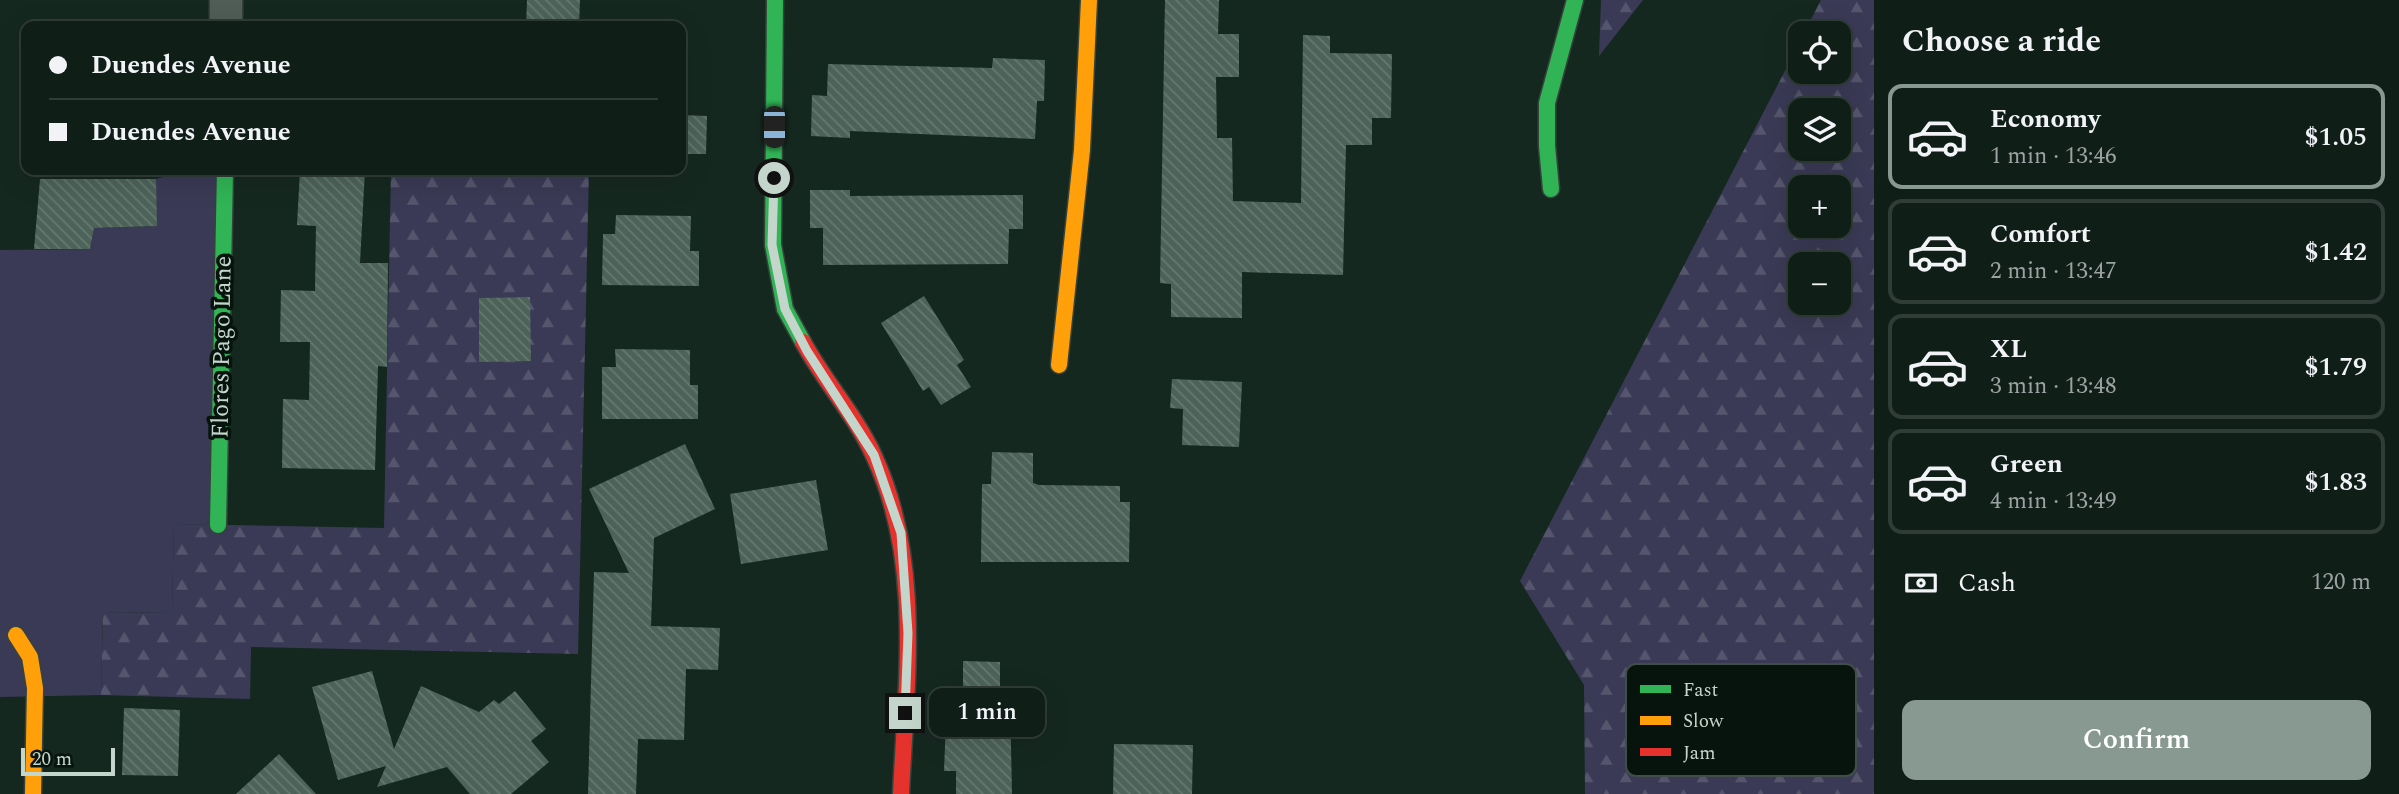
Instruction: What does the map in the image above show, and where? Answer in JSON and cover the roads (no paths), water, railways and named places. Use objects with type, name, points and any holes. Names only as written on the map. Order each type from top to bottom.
[{"type":"street","points":[[226,0],[226,21]]},
{"type":"street","points":[[775,0],[772,245],[785,309],[807,351],[874,455],[901,533],[908,633],[901,794]]},
{"type":"street","points":[[1059,365],[1082,150],[1089,0]]},
{"type":"street","points":[[1550,189],[1544,132],[1553,75],[1569,33],[1575,0]]},
{"type":"street","name":"Flores Pago Lane","points":[[218,525],[225,175]]},
{"type":"street","points":[[16,635],[30,657],[34,688],[33,794]]}]
